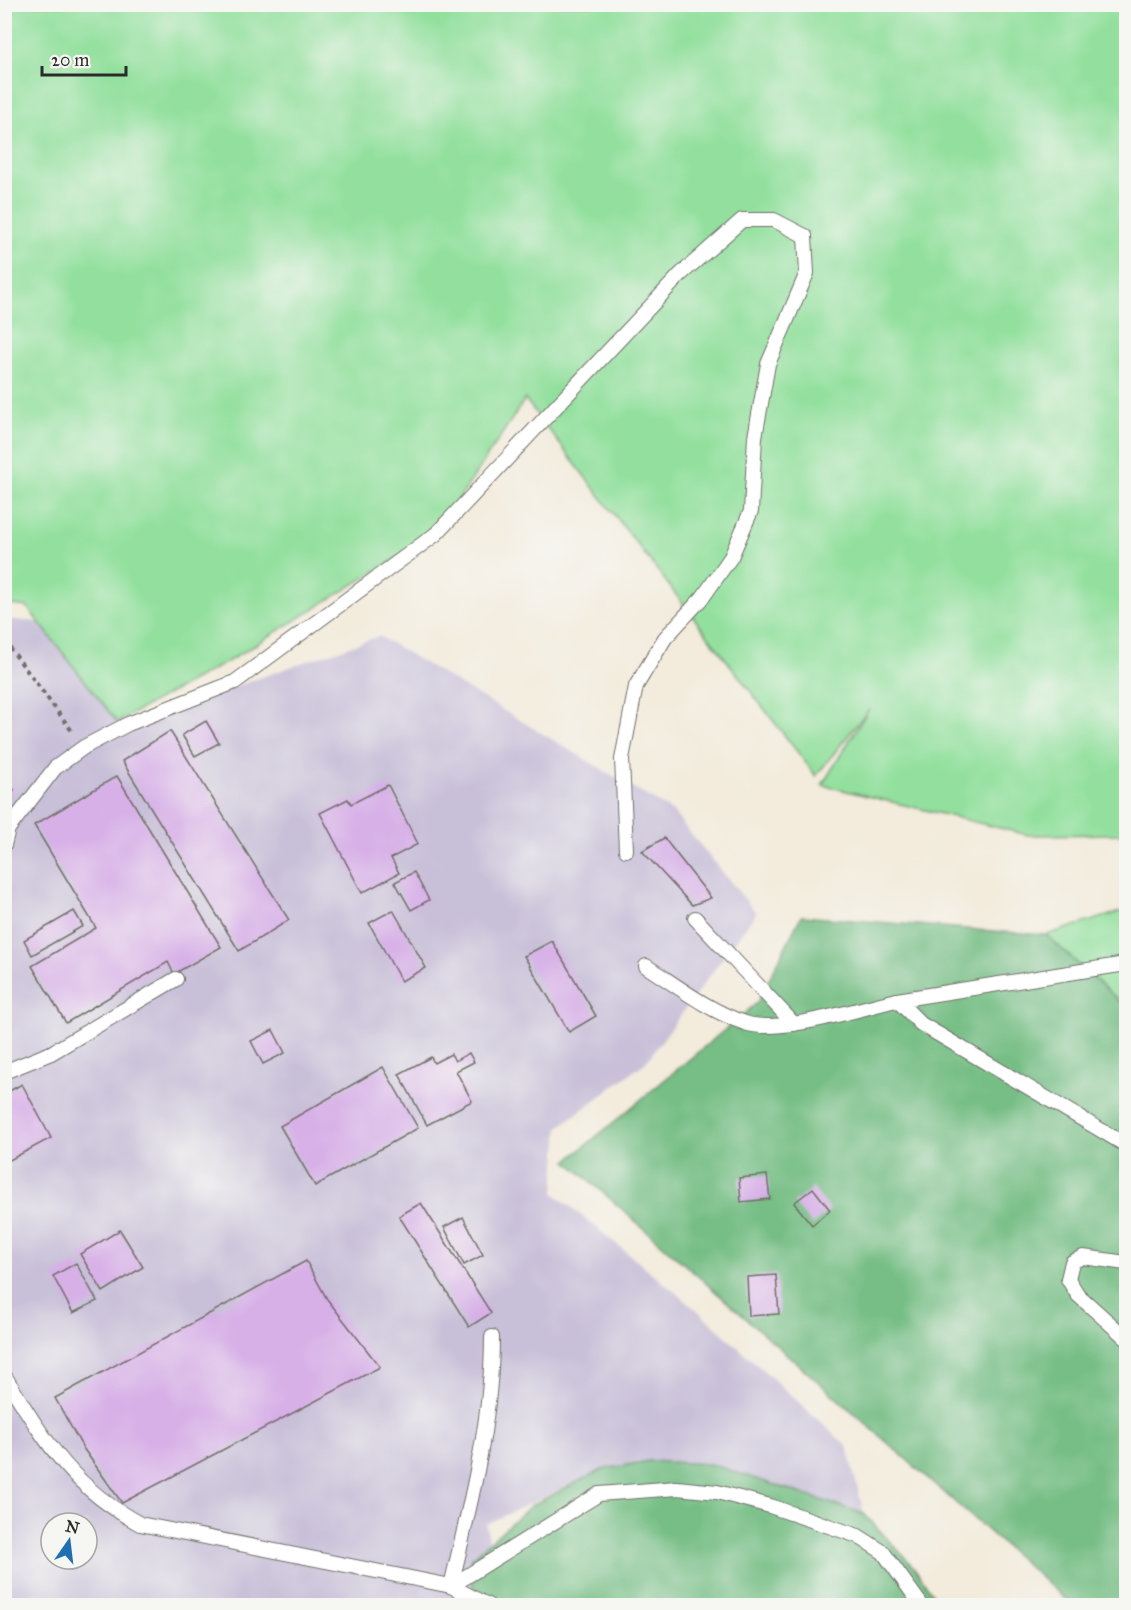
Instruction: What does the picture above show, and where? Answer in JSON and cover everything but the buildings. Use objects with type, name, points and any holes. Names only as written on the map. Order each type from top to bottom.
[{"type":"lane","points":[[4,845],[8,830],[55,768],[84,747],[128,724],[235,682],[436,534],[681,274],[742,220],[774,220],[805,236],[807,273],[768,364],[755,437],[752,511],[731,557],[703,597],[665,638],[636,686],[622,759],[626,850]]},
{"type":"lane","points":[[695,918],[794,1024]]},
{"type":"lane","points":[[646,966],[707,1005],[746,1024],[773,1026],[794,1024],[897,1000],[1126,964]]},
{"type":"lane","points":[[4,1072],[51,1053],[176,979]]},
{"type":"lane","points":[[897,1000],[921,1024],[1126,1145]]},
{"type":"lane","points":[[1126,1263],[1083,1257],[1072,1262],[1068,1279],[1078,1295],[1115,1325],[1126,1338]]},
{"type":"lane","points":[[452,1586],[480,1457],[492,1382],[492,1337]]},
{"type":"lane","points":[[4,1375],[49,1448],[108,1507],[140,1524],[452,1586],[489,1605]]},
{"type":"lane","points":[[452,1586],[599,1494],[677,1488],[717,1492],[770,1506],[858,1536],[883,1552],[922,1605]]},
{"type":"path","points":[[4,640],[84,747]]},
{"type":"shaded area","points":[[4,619],[38,622],[128,724],[379,636],[672,811],[756,913],[646,1062],[559,1127],[554,1193],[697,1310],[847,1446],[864,1514],[710,1464],[601,1470],[486,1524],[500,1605],[5,1605]]},
{"type":"green space","points":[[5,5],[1126,5],[1126,834],[1028,835],[822,785],[869,709],[816,776],[525,399],[436,534],[227,662],[117,722],[27,607],[5,604]]},
{"type":"green space","points":[[1126,910],[1126,1007],[1046,935]]},
{"type":"green space","points":[[801,916],[1046,935],[1126,1007],[1126,1605],[1072,1605],[567,1161],[757,1003]]},
{"type":"green space","points":[[649,1461],[710,1464],[864,1514],[913,1566],[941,1605],[474,1605],[471,1558],[532,1505],[601,1470]]}]
